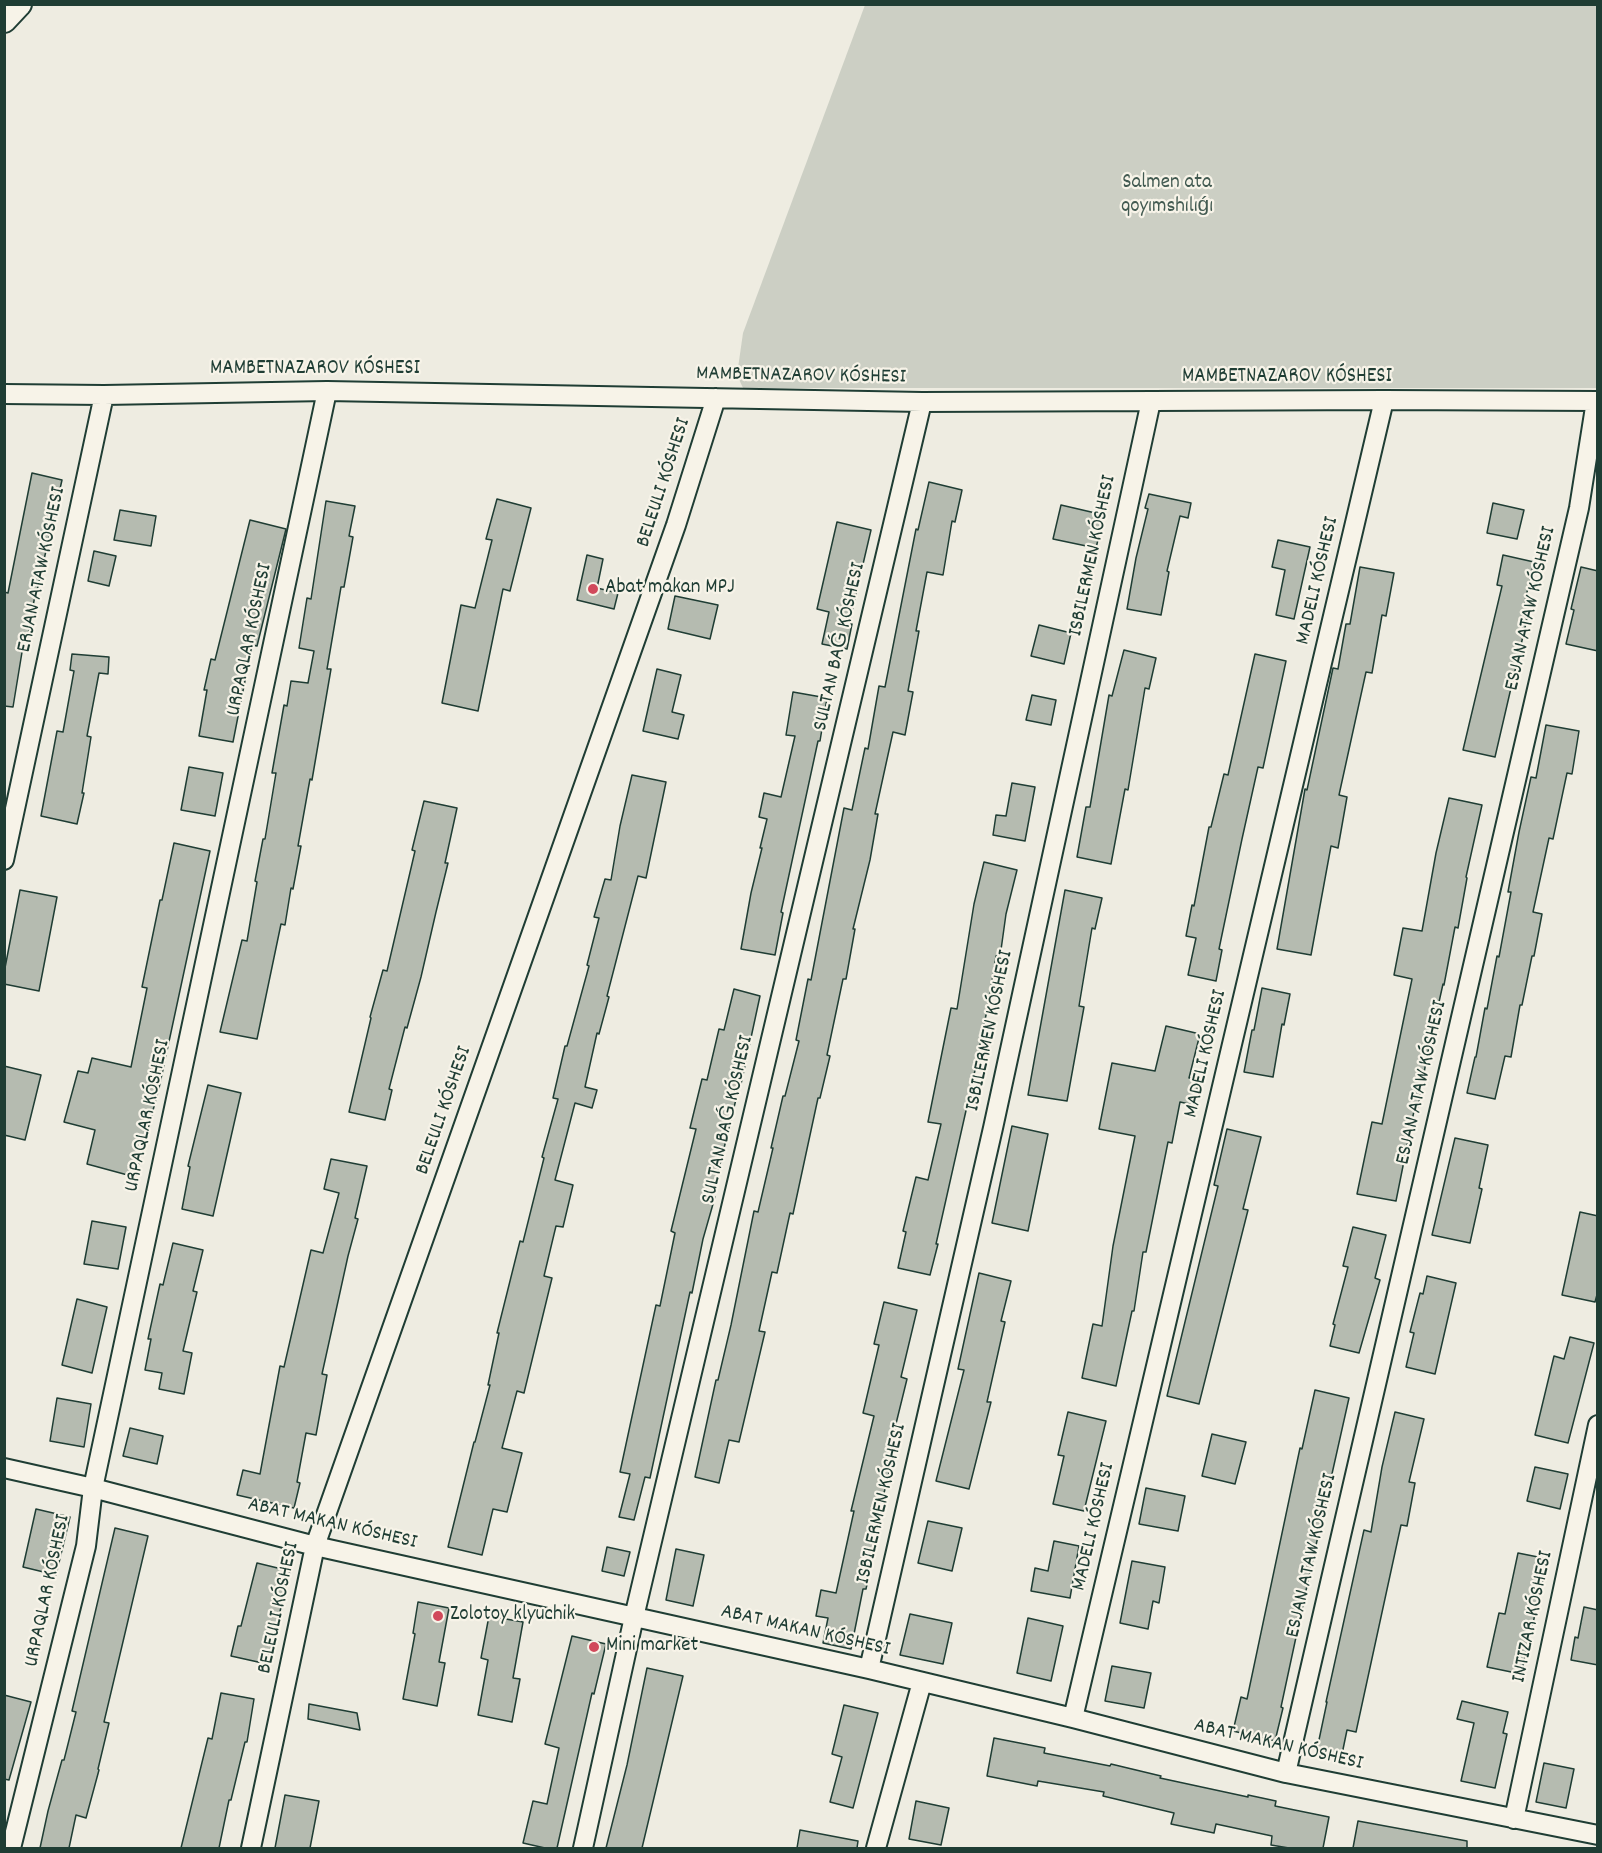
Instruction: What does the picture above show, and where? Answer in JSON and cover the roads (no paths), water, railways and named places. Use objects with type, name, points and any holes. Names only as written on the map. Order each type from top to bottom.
[{"type":"street","points":[[4,20],[19,4]]},
{"type":"street","name":"MAMBETNAZAROV KÓSHESI","points":[[4,394],[104,395],[327,391],[922,402],[1597,401]]},
{"type":"street","name":"URPAQLAR KÓSHESI","points":[[10,1848],[86,1546],[93,1488],[327,391]]},
{"type":"street","name":"ERJAN ATAW KÓSHESI","points":[[4,860],[104,395]]},
{"type":"street","name":"BELEULI KÓSHESI","points":[[251,1848],[315,1546],[676,525],[716,398]]},
{"type":"street","name":"ISBILERMEN KÓSHESI","points":[[869,1669],[993,1128],[1151,400]]},
{"type":"street","name":"MADELI KÓSHESI","points":[[1073,1718],[1384,400]]},
{"type":"street","name":"ESJAN ATAW KÓSHESI","points":[[1286,1773],[1579,507],[1597,401]]},
{"type":"street","name":"SULTAN BAǴ KÓSHESI","points":[[583,1848],[634,1617],[922,402]]},
{"type":"street","name":"INTIZAR KÓSHESI","points":[[1514,1820],[1598,1425]]},
{"type":"street","name":"ABAT MAKAN KÓSHESI","points":[[4,1468],[93,1488],[315,1546],[869,1669],[1073,1718],[1286,1773],[1598,1835]]},
{"type":"street","points":[[878,1848],[922,1682]]},
{"type":"place","name":"Abat makan MPJ","points":[[593,589]]},
{"type":"place","name":"Zolotoy klyuchik","points":[[438,1616]]},
{"type":"place","name":"Mini market","points":[[594,1647]]},
{"type":"park label","name":"Salmen ata qoyımshılıǵı","points":[[1167,196]]}]
